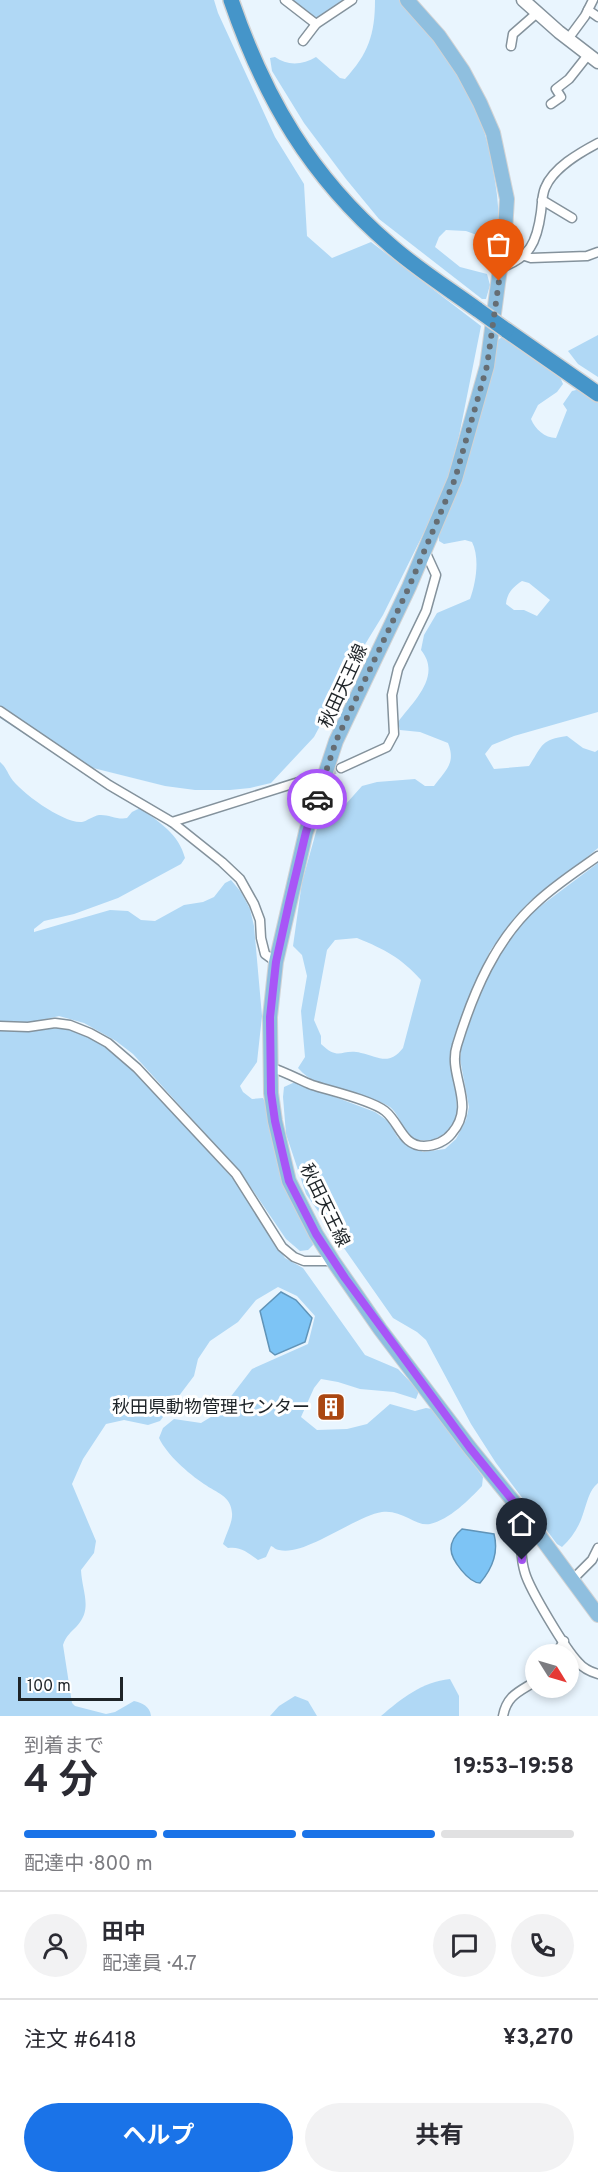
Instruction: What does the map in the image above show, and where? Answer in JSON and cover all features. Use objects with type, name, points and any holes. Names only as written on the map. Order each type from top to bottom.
[{"type":"highway","points":[[234,1],[256,68],[296,141],[321,176],[391,247],[598,394]]},
{"type":"main road","name":"秋田天王線","points":[[407,0],[439,36],[463,71],[493,133],[507,199],[500,268],[487,366],[455,479],[425,551],[336,741],[306,832],[276,962],[270,1017],[270,1067],[275,1121],[289,1181],[316,1234],[333,1261],[380,1329],[522,1512],[598,1615]]},
{"type":"street","points":[[285,0],[316,24]]},
{"type":"street","points":[[303,41],[316,24],[352,0]]},
{"type":"street","points":[[523,0],[593,59],[556,89],[561,97],[551,104]]},
{"type":"street","points":[[568,39],[593,0]]},
{"type":"street","points":[[588,10],[598,17]]},
{"type":"street","points":[[511,46],[513,34],[537,13]]},
{"type":"street","points":[[500,268],[525,256],[538,230],[544,189],[553,175],[583,151],[598,143]]},
{"type":"street","points":[[542,200],[572,218]]},
{"type":"street","points":[[525,256],[531,258],[587,256],[598,252]]},
{"type":"street","points":[[342,768],[387,747],[394,734],[393,695],[398,669],[426,611],[436,575],[425,551]]},
{"type":"street","points":[[0,711],[110,785],[195,838],[240,879],[260,920],[265,954],[276,962]]},
{"type":"street","points":[[172,822],[305,780]]},
{"type":"street","points":[[270,1067],[384,1110],[393,1119],[400,1133],[411,1143],[424,1146],[436,1144],[448,1138],[462,1116],[463,1104],[455,1050],[495,951],[519,920],[536,903],[598,856]]},
{"type":"street","points":[[0,1026],[28,1027],[55,1023],[70,1025],[108,1043],[137,1068],[236,1174],[282,1247],[294,1257],[304,1261],[333,1261]]},
{"type":"street","points":[[522,1512],[522,1560],[525,1574],[578,1662],[591,1672],[598,1674]]},
{"type":"street","points":[[572,1580],[592,1560],[598,1548]]},
{"type":"street","points":[[503,1716],[505,1705],[515,1694],[525,1688]]},
{"type":"shaded area","points":[[0,0],[214,0],[275,137],[304,184],[307,236],[332,258],[371,242],[481,326],[459,436],[438,504],[383,615],[353,664],[314,737],[271,783],[230,790],[195,790],[165,786],[81,765],[58,756],[0,718]]},
{"type":"shaded area","points":[[289,0],[345,0],[321,18],[314,19]]},
{"type":"shaded area","points":[[375,0],[401,0],[411,8],[460,76],[480,119],[495,180],[499,217],[497,233],[495,237],[485,238],[466,231],[446,230],[439,237],[435,247],[460,267],[487,274],[490,285],[486,299],[482,299],[379,219],[304,123],[272,71],[270,58],[275,57],[285,62],[295,63],[306,62],[316,57],[340,78],[345,79],[369,43],[374,24]]},
{"type":"shaded area","points":[[598,335],[598,377],[578,364],[568,351]]},
{"type":"shaded area","points":[[502,337],[560,377],[563,384],[557,392],[538,405],[531,419],[544,435],[556,438],[567,410],[563,404],[572,391],[580,389],[598,401],[598,712],[514,736],[492,745],[485,754],[494,769],[529,766],[543,745],[552,739],[567,736],[583,748],[595,752],[598,750],[598,848],[511,922],[490,951],[454,1038],[451,1058],[457,1113],[454,1123],[446,1133],[431,1141],[410,1139],[390,1107],[367,1097],[318,1083],[298,1068],[305,1057],[301,1011],[307,976],[302,955],[293,946],[302,882],[323,807],[327,804],[338,807],[345,805],[362,786],[377,782],[415,779],[425,786],[434,786],[446,771],[450,761],[448,743],[420,732],[400,730],[398,722],[418,697],[427,679],[429,669],[421,650],[424,635],[437,613],[470,599],[474,586],[476,555],[472,542],[465,540],[444,544],[439,541],[439,532],[495,342]],"holes":[[[522,581],[529,583],[550,600],[537,616],[524,610],[514,610],[506,604],[511,591]],[[357,938],[392,955],[421,980],[403,1048],[398,1054],[388,1059],[354,1052],[332,1052],[321,1044],[321,1036],[314,1020],[327,950],[335,940]]]},
{"type":"shaded area","points":[[0,762],[16,784],[33,799],[54,813],[74,821],[82,822],[99,815],[127,818],[140,808],[173,835],[185,858],[181,864],[118,898],[74,914],[44,921],[34,929],[34,932],[110,910],[128,911],[141,920],[155,921],[184,905],[203,902],[214,897],[225,883],[231,880],[241,892],[250,909],[254,926],[262,1016],[257,1062],[240,1086],[243,1092],[252,1099],[263,1098],[266,1104],[311,1236],[313,1245],[308,1250],[300,1251],[286,1239],[241,1173],[133,1054],[116,1041],[84,1023],[59,1016],[34,1022],[0,1022]]},
{"type":"shaded area","points":[[598,863],[598,1483],[590,1493],[577,1528],[562,1547],[557,1544],[496,1463],[471,1424],[426,1340],[393,1318],[306,1194],[286,1134],[283,1097],[284,1087],[295,1082],[375,1112],[388,1121],[398,1138],[423,1152],[445,1149],[456,1139],[466,1120],[469,1107],[460,1059],[462,1043],[484,985],[503,948],[530,914]]},
{"type":"shaded area","points":[[58,1028],[76,1031],[100,1042],[150,1087],[235,1181],[285,1258],[303,1268],[365,1355],[398,1369],[419,1391],[416,1399],[394,1392],[360,1389],[321,1379],[314,1388],[301,1417],[317,1430],[347,1429],[367,1424],[390,1404],[415,1411],[432,1409],[483,1477],[482,1486],[465,1503],[452,1514],[430,1524],[420,1523],[396,1513],[382,1512],[302,1548],[289,1551],[278,1550],[271,1546],[266,1557],[258,1560],[241,1549],[228,1548],[223,1544],[232,1517],[229,1503],[222,1495],[198,1480],[178,1463],[159,1438],[163,1428],[174,1419],[201,1423],[219,1412],[252,1369],[308,1344],[315,1316],[297,1296],[278,1287],[256,1300],[238,1322],[210,1341],[198,1359],[194,1376],[160,1421],[148,1425],[124,1420],[106,1424],[83,1459],[72,1484],[96,1541],[94,1553],[81,1570],[85,1613],[63,1645],[72,1703],[75,1706],[106,1714],[115,1712],[134,1701],[147,1707],[151,1716],[0,1716],[0,1031]]},
{"type":"shaded area","points":[[281,1292],[296,1300],[312,1318],[305,1342],[275,1355],[270,1351],[260,1311]]},
{"type":"shaded area","points":[[462,1529],[494,1534],[495,1554],[488,1572],[480,1583],[466,1575],[457,1565],[452,1554],[453,1540]]},
{"type":"shaded area","points":[[450,1679],[459,1696],[459,1716],[381,1716],[421,1687]]},
{"type":"shaded area","points":[[295,1696],[308,1701],[317,1716],[270,1716],[279,1706]]},
{"type":"tunnel","points":[[305,780],[341,768]]},
{"type":"way so far","points":[[317,799],[336,741],[409,587],[455,479],[487,366],[499,281]]},
{"type":"place","name":"秋田県動物管理センター","points":[[331,1407]]},
{"type":"route","points":[[317,799],[306,832],[276,962],[270,1017],[271,1093],[289,1181],[316,1234],[380,1329],[470,1448],[522,1512],[522,1560]]}]
